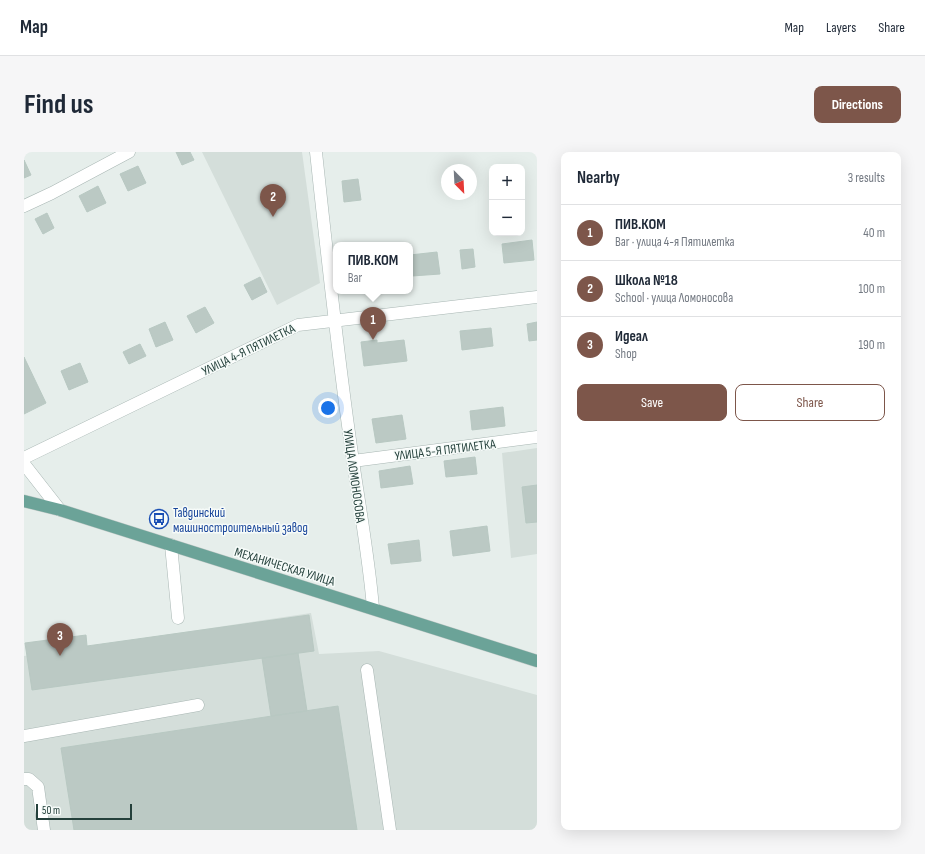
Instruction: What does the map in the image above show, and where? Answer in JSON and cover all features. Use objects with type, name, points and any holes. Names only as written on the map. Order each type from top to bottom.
[{"type":"main road","name":"МЕХАНИЧЕСКАЯ УЛИЦА","points":[[24,501],[60,510],[537,661]]},
{"type":"street","points":[[24,206],[129,152]]},
{"type":"street","name":"УЛИЦА ЛОМОНОСОВА","points":[[316,152],[335,321],[373,608]]},
{"type":"street","name":"УЛИЦА 4-Я ПЯТИЛЕТКА","points":[[24,458],[298,324],[537,297]]},
{"type":"street","name":"УЛИЦА 5-Я ПЯТИЛЕТКА","points":[[353,461],[537,437]]},
{"type":"street","points":[[24,464],[60,510]]},
{"type":"street","points":[[171,545],[178,618]]},
{"type":"street","points":[[367,670],[390,830]]},
{"type":"street","points":[[24,736],[198,706]]},
{"type":"street","points":[[24,779],[29,778],[38,786],[44,830]]},
{"type":"shaded area","points":[[202,152],[302,152],[320,283],[277,305]]},
{"type":"shaded area","points":[[537,448],[537,554],[511,558],[502,453]]},
{"type":"shaded area","points":[[311,613],[319,654],[379,651],[537,695],[537,830],[24,830],[24,656]]},
{"type":"building","points":[[176,152],[190,152],[194,160],[182,165]]},
{"type":"building","points":[[24,160],[31,175],[24,178]]},
{"type":"building","points":[[138,166],[146,183],[128,191],[120,174]]},
{"type":"building","points":[[358,179],[361,200],[344,202],[342,181]]},
{"type":"building","points":[[98,186],[106,203],[87,212],[79,196]]},
{"type":"building","points":[[47,213],[54,228],[43,234],[35,219]]},
{"type":"building","points":[[532,240],[534,260],[504,263],[502,244]]},
{"type":"building","points":[[473,249],[475,267],[462,269],[460,250]]},
{"type":"building","points":[[437,252],[440,274],[413,276],[413,255]]},
{"type":"building","points":[[260,277],[267,292],[252,300],[244,285]]},
{"type":"building","points":[[205,307],[214,323],[196,333],[187,316]]},
{"type":"building","points":[[165,322],[173,340],[156,347],[149,329]]},
{"type":"building","points":[[537,322],[537,340],[529,341],[527,324]]},
{"type":"building","points":[[491,328],[493,346],[462,350],[460,331]]},
{"type":"building","points":[[377,340],[377,343],[404,340],[407,361],[364,366],[361,342]]},
{"type":"building","points":[[140,344],[146,356],[129,364],[123,352]]},
{"type":"building","points":[[24,357],[46,403],[24,414]]},
{"type":"building","points":[[80,363],[88,382],[69,390],[61,371]]},
{"type":"building","points":[[503,407],[505,426],[472,430],[470,411]]},
{"type":"building","points":[[402,415],[406,439],[376,443],[372,419]]},
{"type":"building","points":[[475,457],[477,474],[446,477],[444,461]]},
{"type":"building","points":[[410,466],[413,484],[381,488],[379,471]]},
{"type":"building","points":[[537,485],[537,522],[526,523],[522,487]]},
{"type":"building","points":[[487,526],[490,551],[453,556],[450,531]]},
{"type":"building","points":[[419,540],[421,561],[391,564],[388,544]]},
{"type":"building","points":[[309,615],[314,651],[32,690],[25,643],[86,635],[87,646]]},
{"type":"building","points":[[298,653],[307,711],[271,716],[262,658]]},
{"type":"building","points":[[338,706],[357,830],[74,830],[61,748]]},
{"type":"place","name":"Школа №18","points":[[273,217]]},
{"type":"place","name":"ПИВ.КОМ","points":[[373,340]]},
{"type":"place","name":"Тавдинский машиностроительный завод","points":[[159,519]]},
{"type":"place","name":"Идеал","points":[[60,656]]}]
